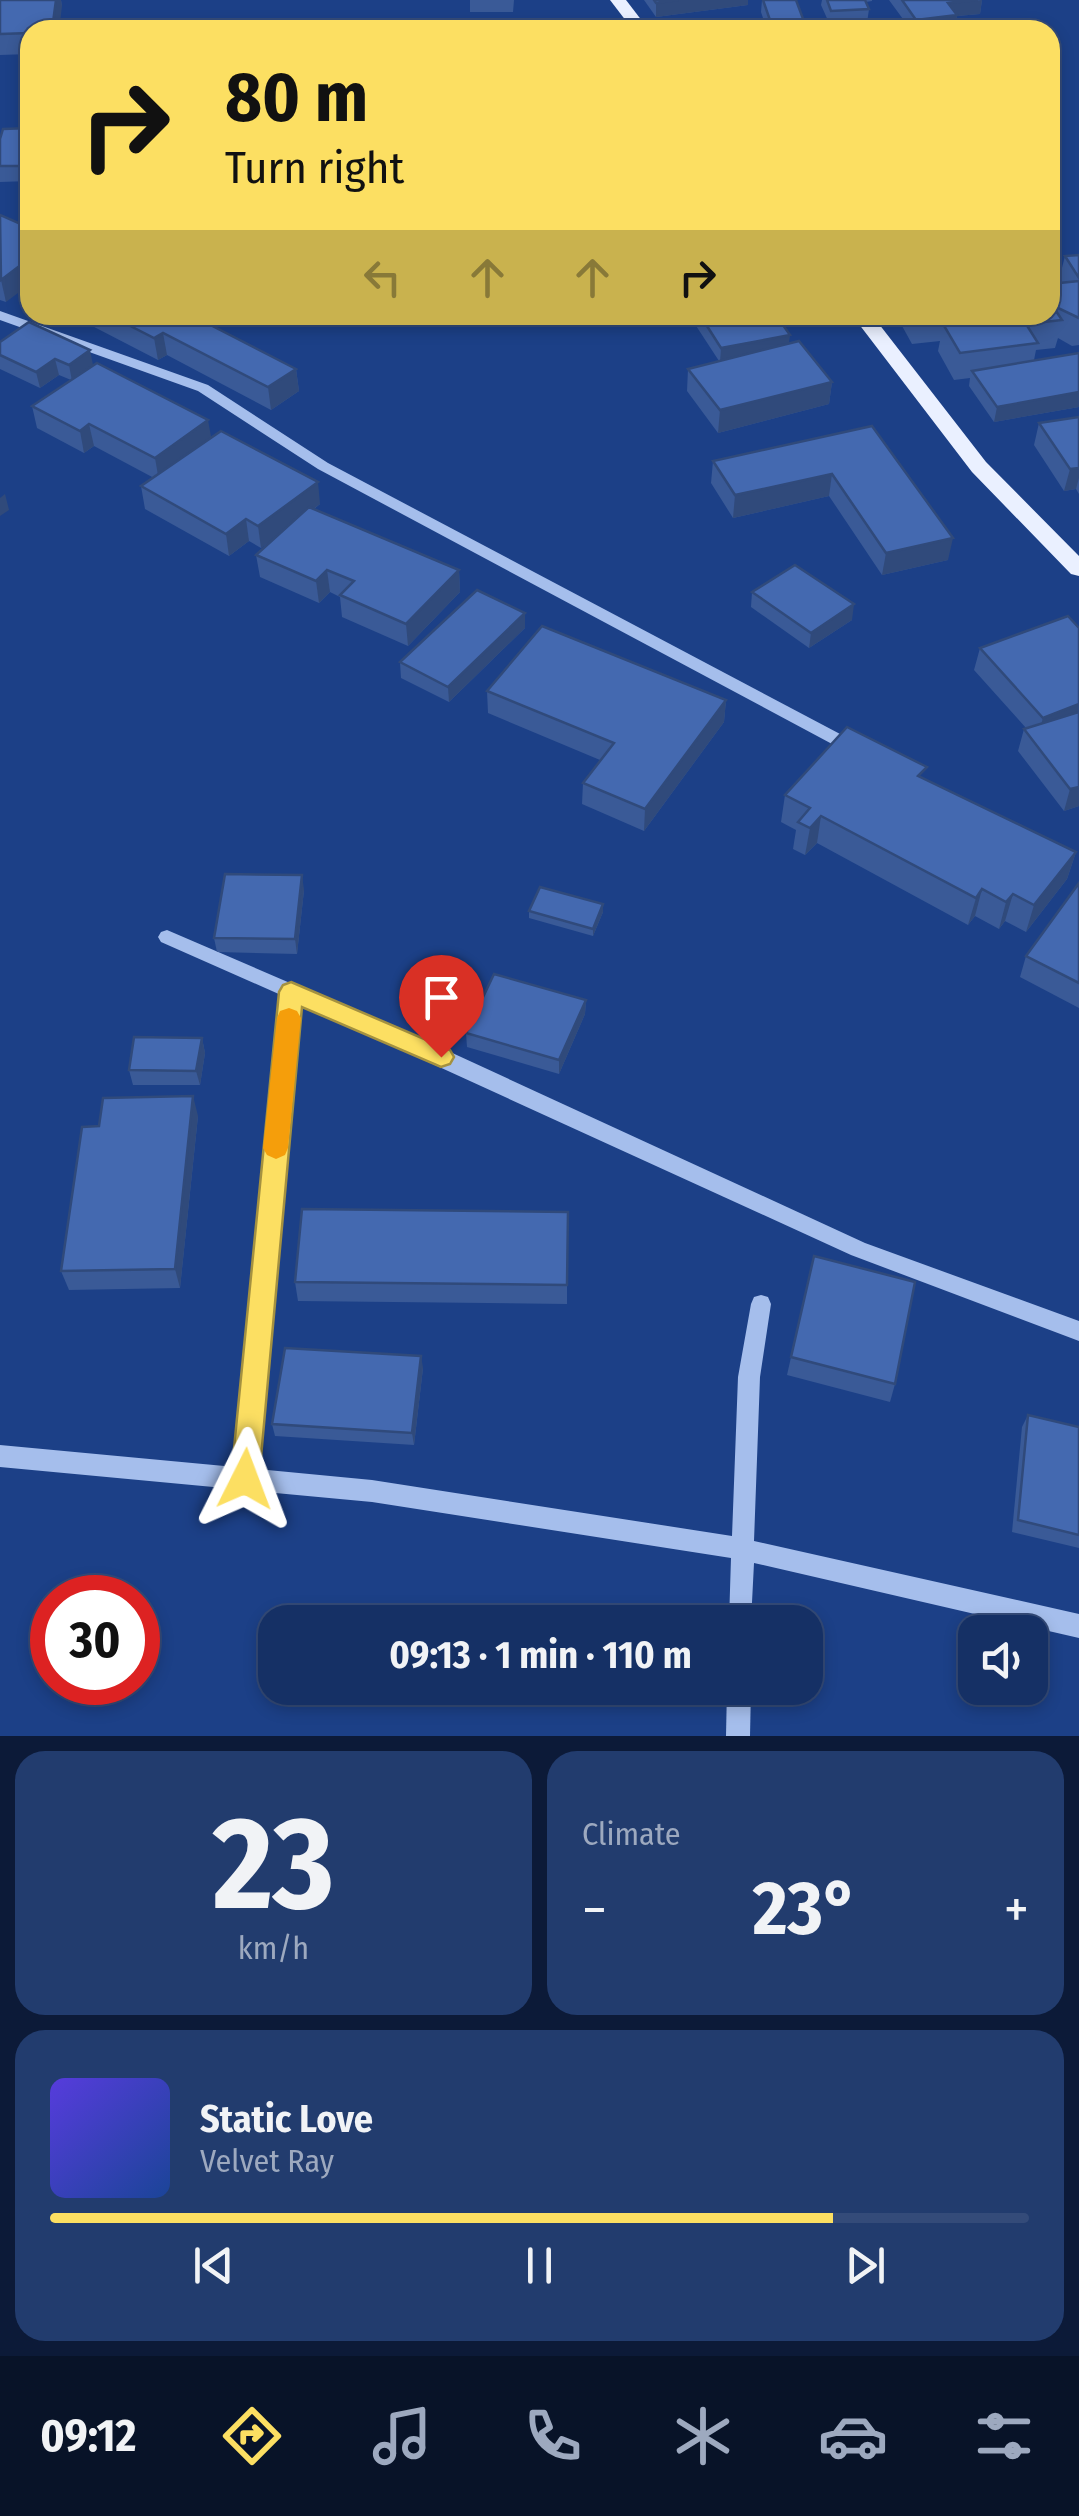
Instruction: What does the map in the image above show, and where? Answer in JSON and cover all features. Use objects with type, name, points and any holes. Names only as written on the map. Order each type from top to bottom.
[{"type":"main road","points":[[618,0],[633,20]]},
{"type":"main road","points":[[870,325],[979,466],[1079,568]]},
{"type":"street","points":[[0,315],[16,328],[203,388],[324,466],[870,758]]},
{"type":"street","points":[[167,937],[858,1249],[1079,1330]]},
{"type":"street","points":[[245,1479],[291,992]]},
{"type":"street","points":[[740,1605],[748,1377],[761,1304]]},
{"type":"street","points":[[0,1456],[372,1491],[742,1549],[1079,1626]]},
{"type":"street","points":[[738,1736],[739,1705]]},
{"type":"building","points":[[0,0],[56,0],[53,20],[20,20],[20,33],[0,34]]},
{"type":"building","points":[[763,0],[796,0],[804,20],[770,20]]},
{"type":"building","points":[[827,0],[865,0],[869,9],[831,11]]},
{"type":"building","points":[[902,0],[978,0],[948,3],[957,15],[916,20]]},
{"type":"building","points":[[20,128],[20,166],[0,166],[3,129]]},
{"type":"building","points":[[0,215],[20,224],[20,266],[1,280]]},
{"type":"building","points":[[1079,255],[1079,278],[1065,256]]},
{"type":"building","points":[[1079,281],[1079,318],[1060,309],[1060,283]]},
{"type":"building","points":[[25,325],[36,325],[90,350],[69,365],[55,359],[36,372],[0,355],[0,342]]},
{"type":"building","points":[[129,325],[210,325],[296,369],[268,387],[163,333],[154,338]]},
{"type":"building","points":[[706,325],[783,325],[790,335],[721,348]]},
{"type":"building","points":[[944,325],[1027,325],[1038,343],[960,353]]},
{"type":"building","points":[[799,341],[832,382],[720,410],[688,369]]},
{"type":"building","points":[[1079,353],[1079,392],[997,407],[972,371]]},
{"type":"building","points":[[97,363],[208,420],[155,458],[89,424],[80,431],[32,406]]},
{"type":"building","points":[[1079,417],[1079,468],[1070,469],[1039,423]]},
{"type":"building","points":[[872,426],[953,538],[886,553],[832,474],[735,495],[713,461]]},
{"type":"building","points":[[221,431],[318,482],[258,526],[246,519],[226,534],[141,486]]},
{"type":"building","points":[[309,507],[459,570],[406,624],[340,595],[354,581],[327,570],[316,581],[256,555]]},
{"type":"building","points":[[795,565],[854,604],[811,633],[752,592]]},
{"type":"building","points":[[477,590],[525,613],[448,687],[400,662]]},
{"type":"building","points":[[1068,616],[1079,628],[1079,704],[1043,718],[980,648]]},
{"type":"building","points":[[542,626],[726,700],[645,809],[583,783],[614,743],[487,691]]},
{"type":"building","points":[[1079,712],[1079,787],[1070,789],[1024,729]]},
{"type":"building","points":[[847,727],[927,767],[918,776],[1076,852],[1034,905],[1013,894],[1006,902],[982,889],[976,898],[821,816],[810,828],[798,822],[810,808],[785,795]]},
{"type":"building","points":[[225,874],[302,875],[295,939],[214,938]]},
{"type":"building","points":[[1079,883],[1079,983],[1026,956]]},
{"type":"building","points":[[540,887],[603,904],[593,929],[529,911]]},
{"type":"building","points":[[494,974],[586,1000],[559,1060],[466,1033]]},
{"type":"building","points":[[134,1037],[202,1038],[196,1071],[129,1070]]},
{"type":"building","points":[[193,1096],[175,1269],[61,1271],[82,1127],[99,1126],[103,1098]]},
{"type":"building","points":[[302,1209],[568,1212],[567,1285],[295,1282]]},
{"type":"building","points":[[814,1256],[915,1282],[895,1384],[791,1357]]},
{"type":"building","points":[[285,1348],[421,1356],[412,1433],[272,1424]]},
{"type":"building","points":[[1028,1415],[1079,1427],[1079,1535],[1018,1520]]},
{"type":"slow traffic","points":[[276,1148],[289,1018]]},
{"type":"route","points":[[245,1479],[291,992],[441,1057]]}]
